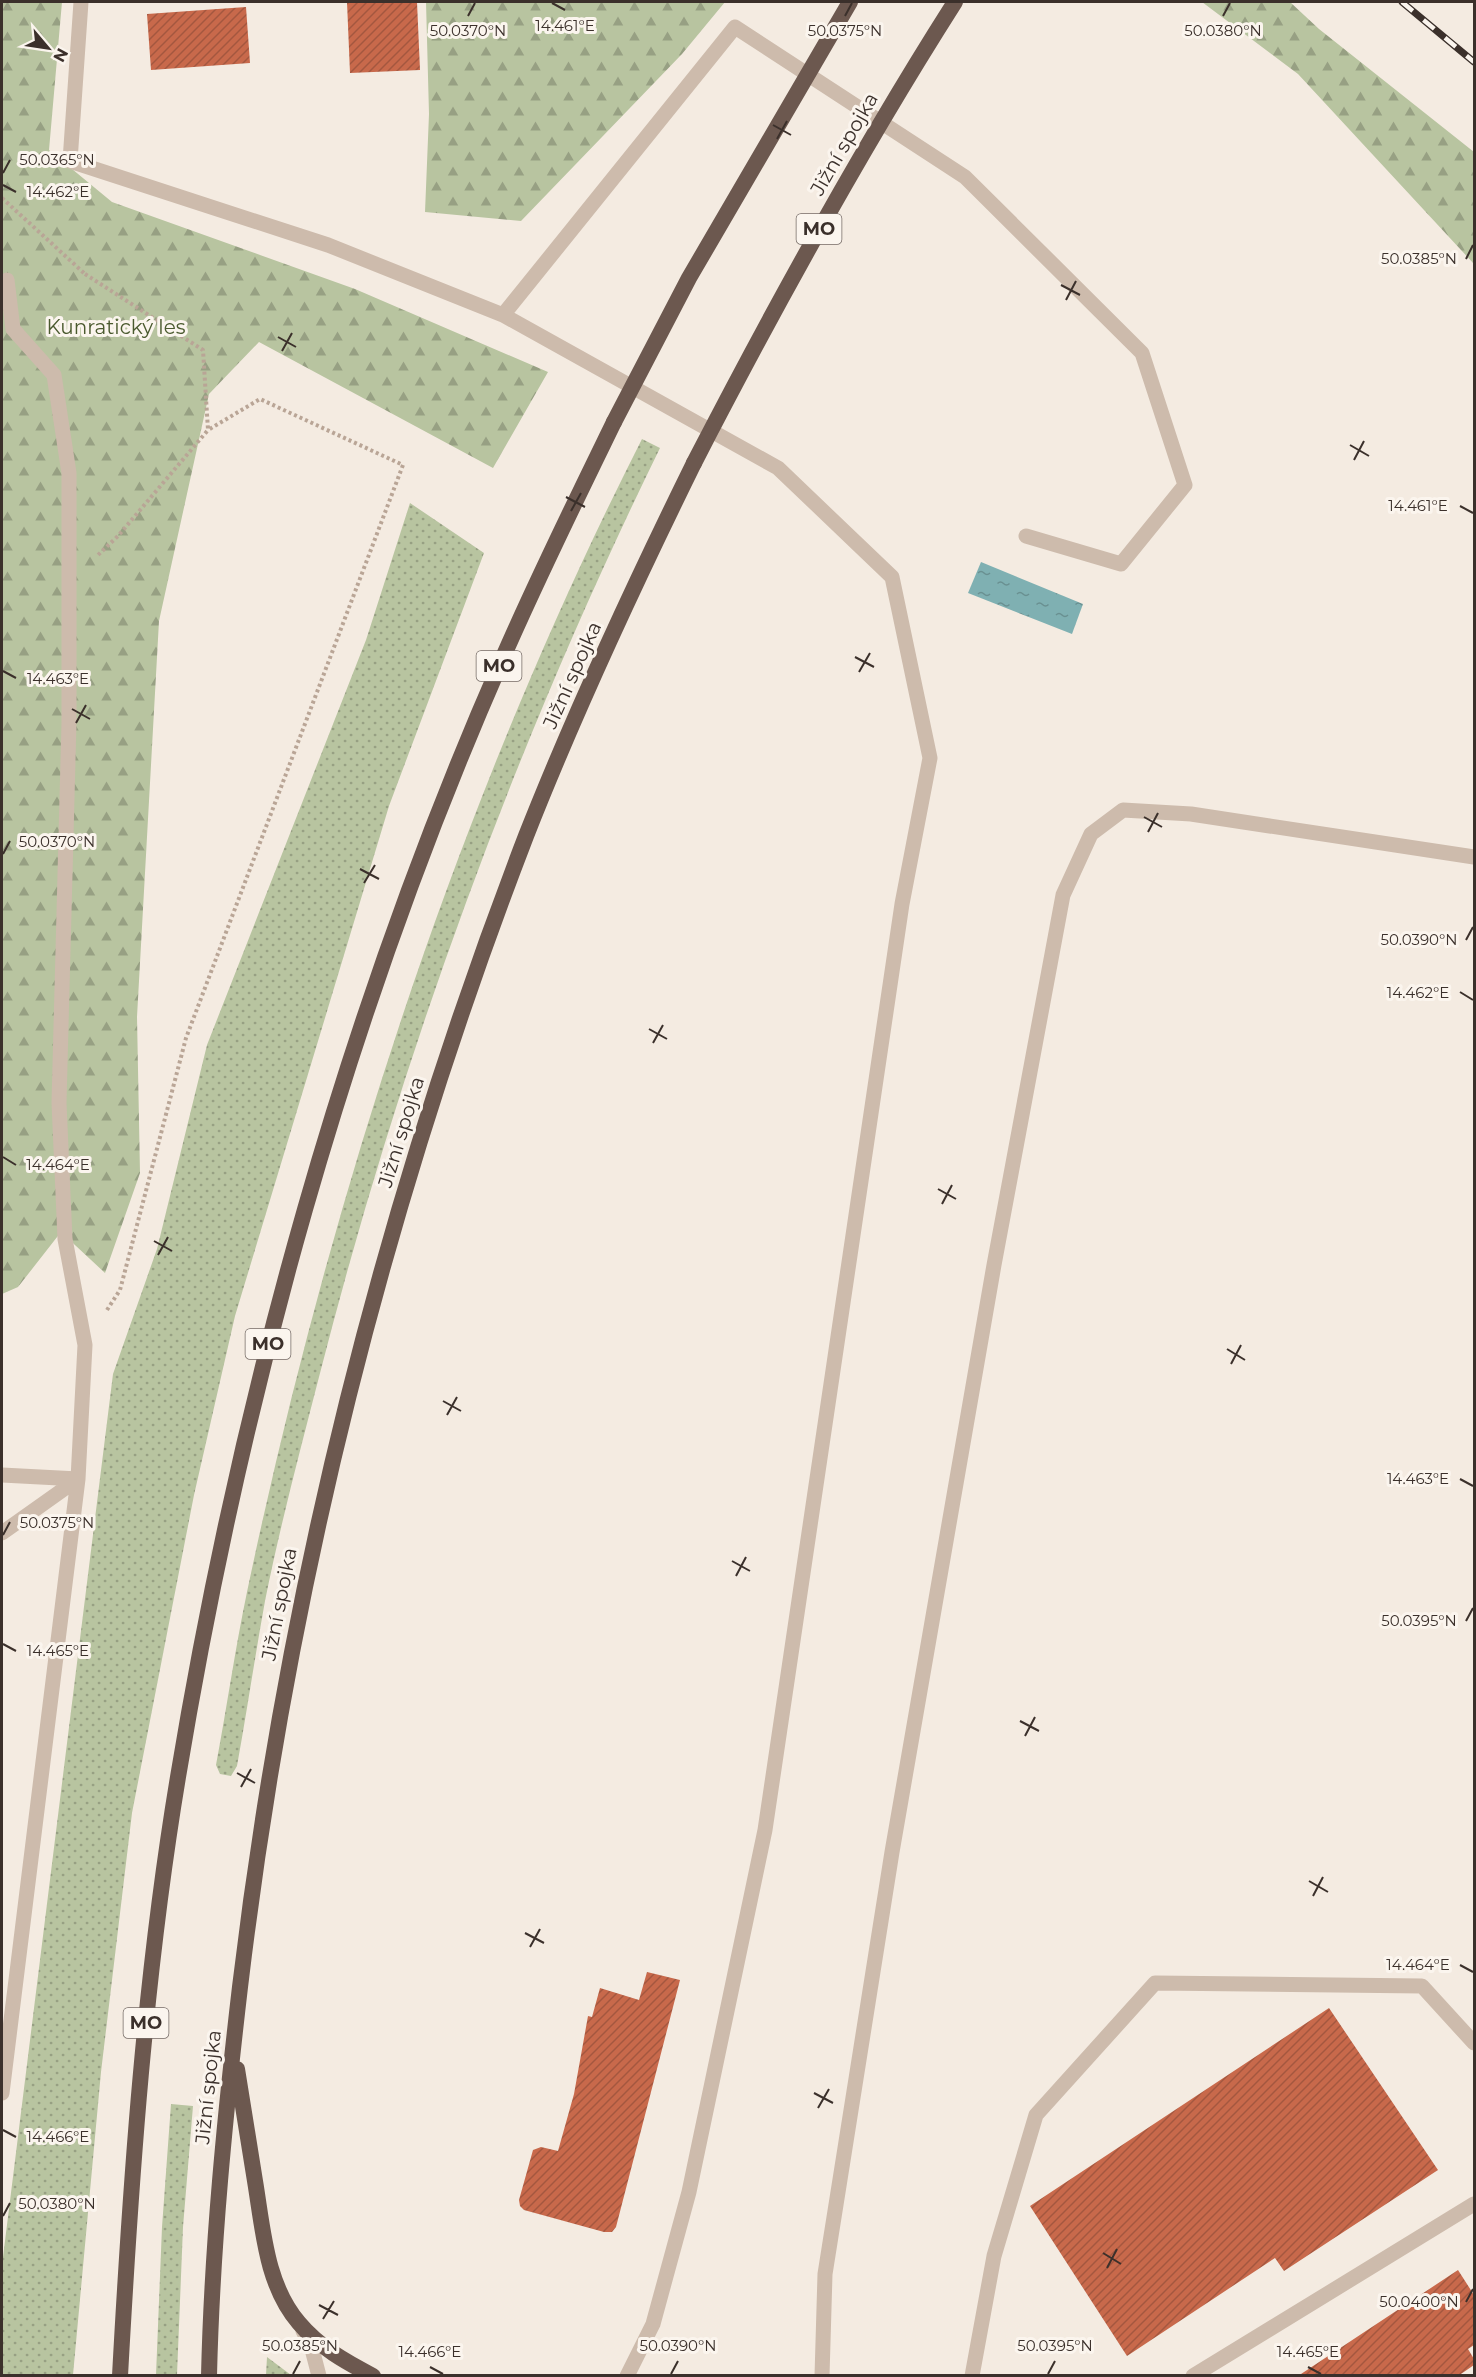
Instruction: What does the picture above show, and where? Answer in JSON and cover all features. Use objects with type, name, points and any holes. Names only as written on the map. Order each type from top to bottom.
[{"type":"highway","name":"MO","points":[[120,2376],[133,2168],[146,2026],[177,1781],[207,1614],[238,1470],[275,1317],[318,1166],[358,1041],[448,791],[513,635],[614,422],[695,268],[850,2]]},
{"type":"highway","name":"Jižní spojka","points":[[209,2376],[218,2201],[233,2045],[267,1792],[309,1564],[362,1342],[403,1194],[449,1048],[528,832],[607,645],[694,463],[766,324],[842,188],[955,2]]},
{"type":"highway","points":[[233,2045],[268,2257],[285,2302],[298,2323],[330,2351],[373,2376]]},
{"type":"lane","points":[[81,2],[70,161],[328,245],[503,315],[777,468],[892,577],[930,758],[902,904],[765,1830],[689,2192],[653,2324],[627,2376]]},
{"type":"lane","points":[[503,315],[735,27],[965,177],[1142,353],[1185,484],[1121,564],[1026,536]]},
{"type":"lane","points":[[2,2092],[78,1479],[85,1345],[65,1239],[59,1103],[69,722],[69,473],[54,375],[13,330],[8,280]]},
{"type":"lane","points":[[822,2376],[825,2274],[892,1852],[992,1277],[1063,895],[1091,834],[1123,810],[1191,814],[1474,858]]},
{"type":"lane","points":[[2,1475],[78,1479]]},
{"type":"lane","points":[[2,1533],[78,1479]]},
{"type":"lane","points":[[972,2376],[994,2256],[1036,2115],[1155,1983],[1422,1986],[1474,2043]]},
{"type":"lane","points":[[1193,2376],[1474,2204]]},
{"type":"lane","points":[[298,2323],[312,2349],[319,2376]]},
{"type":"path","points":[[2,198],[85,274],[203,350],[208,430]]},
{"type":"path","points":[[69,582],[118,536],[208,430],[260,399],[403,465],[186,1038],[120,1290],[85,1345]]},
{"type":"green space","name":"Kunratický les","points":[[2,2],[62,2],[49,150],[112,202],[355,289],[548,372],[493,468],[259,342],[209,394],[159,621],[137,1017],[140,1173],[105,1273],[61,1232],[18,1287],[2,1294]]},
{"type":"green space","points":[[426,2],[725,2],[682,54],[521,221],[425,212],[429,114]]},
{"type":"green space","points":[[1202,2],[1290,2],[1319,29],[1474,152],[1474,264],[1298,74]]},
{"type":"green space","points":[[642,439],[660,448],[607,560],[510,788],[424,1021],[386,1138],[351,1257],[284,1517],[265,1601],[237,1766],[231,1776],[220,1774],[216,1765],[239,1635],[280,1444],[318,1296],[360,1149],[407,1002],[458,858],[515,715],[576,576]]},
{"type":"green space","points":[[410,503],[484,553],[389,806],[235,1316],[194,1495],[132,1813],[101,2072],[73,2375],[2,2375],[2,2265],[113,1374],[157,1249],[207,1045],[366,640]]},
{"type":"green space","points":[[171,2104],[193,2106],[183,2227],[177,2375],[156,2375],[162,2227]]},
{"type":"green space","points":[[267,2357],[291,2375],[266,2375]]},
{"type":"water","points":[[981,562],[1083,604],[1072,634],[968,593]]},
{"type":"building","points":[[347,2],[417,2],[420,70],[350,73]]},
{"type":"building","points":[[246,7],[250,63],[151,70],[147,14]]},
{"type":"building","points":[[647,1972],[680,1980],[616,2227],[612,2232],[604,2232],[524,2210],[519,2200],[533,2150],[541,2147],[558,2151],[574,2094],[588,2016],[592,2017],[600,1988],[639,2000]]},
{"type":"building","points":[[1329,2008],[1438,2170],[1284,2271],[1275,2258],[1127,2356],[1030,2206]]},
{"type":"building","points":[[1458,2270],[1474,2295],[1474,2345],[1468,2349],[1474,2359],[1474,2365],[1458,2376],[1298,2376]]},
{"type":"railway","points":[[1402,2],[1474,62]]}]
